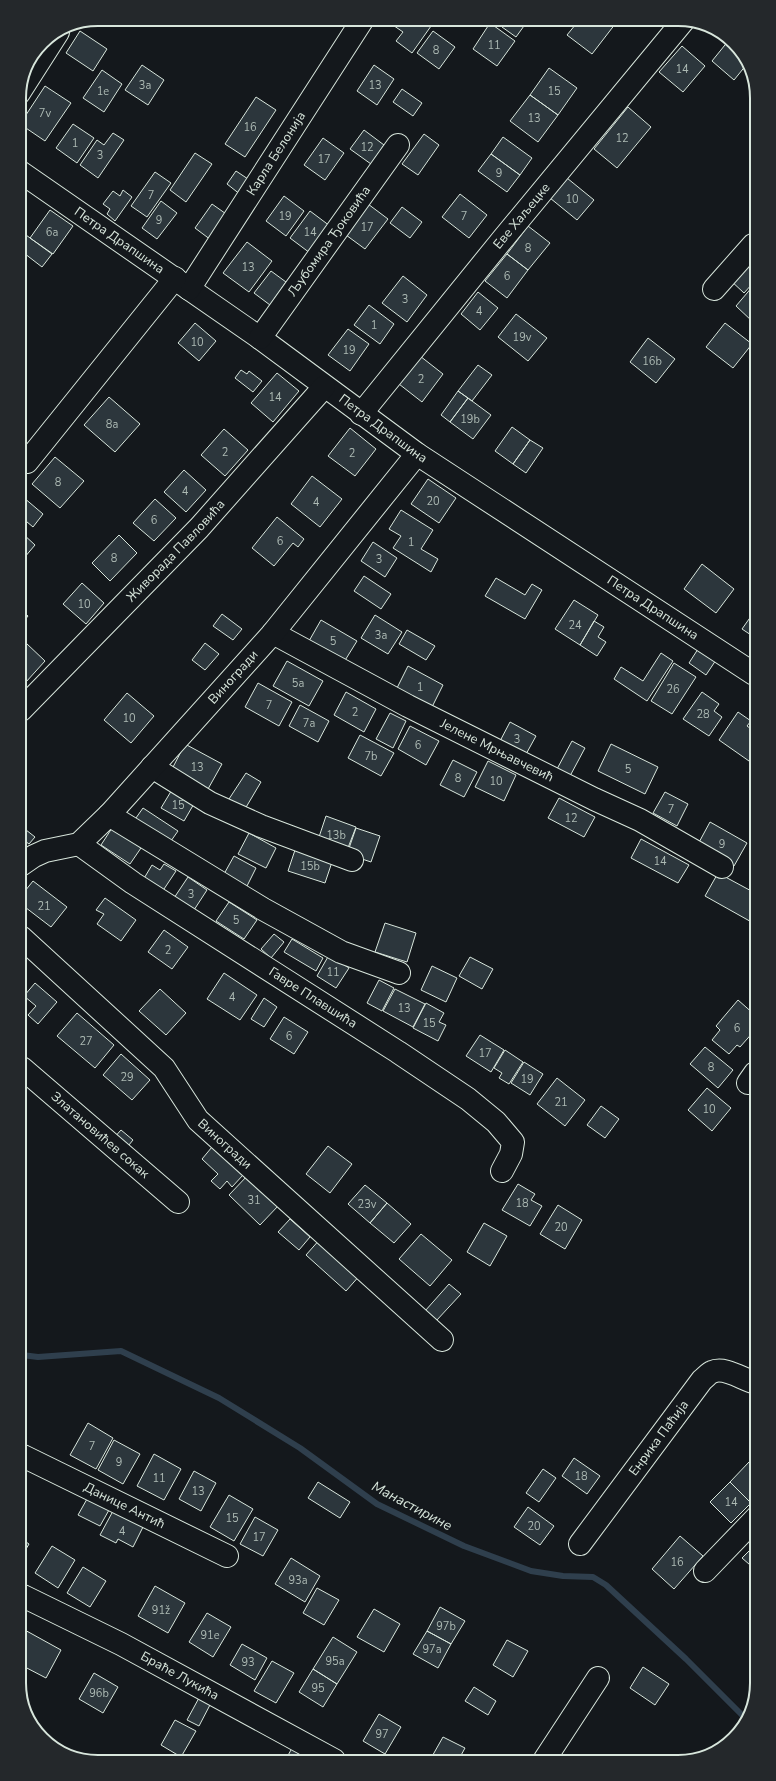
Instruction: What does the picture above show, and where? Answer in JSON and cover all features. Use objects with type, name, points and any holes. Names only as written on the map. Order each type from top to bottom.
[{"type":"street","name":"Карла Белонија","points":[[27,462],[182,284],[358,26]]},
{"type":"street","name":"Еве Хаљецке","points":[[361,414],[497,246],[679,26]]},
{"type":"street","points":[[30,76],[49,46]]},
{"type":"street","name":"Љубомира Ђоковића","points":[[260,338],[398,145]]},
{"type":"street","name":"Петра Драпшина","points":[[26,176],[260,338],[324,387],[417,454],[750,671]]},
{"type":"street","points":[[714,289],[750,248]]},
{"type":"street","name":"Живорада Павловића","points":[[26,705],[199,528],[324,387]]},
{"type":"street","name":"Виногради","points":[[79,844],[109,815],[273,633],[417,454]]},
{"type":"street","name":"Јелене Мрњавчевић","points":[[273,633],[408,706],[594,799],[640,820],[722,867]]},
{"type":"street","points":[[152,767],[210,803],[261,826],[352,860]]},
{"type":"street","points":[[109,815],[263,909],[340,952],[399,973]]},
{"type":"street","points":[[26,860],[45,851],[79,844]]},
{"type":"street","name":"Гавре Плавшића","points":[[79,844],[133,883],[398,1052],[468,1099],[496,1122],[513,1142],[511,1154],[502,1171]]},
{"type":"street","name":"Виногради","points":[[26,942],[164,1068],[198,1120],[442,1340]]},
{"type":"street","name":"Златановићев сокак","points":[[26,1071],[178,1202]]},
{"type":"street","name":"Енрика Паћија","points":[[580,1544],[702,1380],[712,1372],[726,1371],[750,1381]]},
{"type":"street","name":"Данице Антић","points":[[26,1457],[227,1556]]},
{"type":"street","points":[[705,1571],[750,1524]]},
{"type":"street","name":"Браће Лукића","points":[[26,1597],[121,1644],[325,1755]]},
{"type":"street","points":[[547,1755],[598,1678]]},
{"type":"building","points":[[394,26],[431,26],[412,53],[396,41],[403,32]]},
{"type":"building","points":[[488,26],[494,26],[515,41],[497,66],[473,49]]},
{"type":"building","points":[[503,26],[524,26],[516,37]]},
{"type":"building","points":[[574,26],[614,26],[592,54],[567,35]]},
{"type":"building","points":[[80,31],[107,49],[93,71],[66,53]]},
{"type":"building","points":[[433,31],[455,47],[439,69],[417,53]]},
{"type":"building","points":[[726,44],[735,54],[744,68],[734,80],[712,61]]},
{"type":"building","points":[[682,46],[705,66],[683,92],[659,72]]},
{"type":"building","points":[[142,65],[164,80],[148,105],[125,90]]},
{"type":"building","points":[[374,65],[394,79],[377,105],[357,91]]},
{"type":"building","points":[[549,68],[577,88],[558,115],[530,95]]},
{"type":"building","points":[[102,70],[122,84],[104,112],[83,98]]},
{"type":"building","points":[[45,86],[71,103],[45,141],[26,128],[26,115]]},
{"type":"building","points":[[402,89],[422,103],[413,116],[393,102]]},
{"type":"building","points":[[530,95],[558,115],[538,142],[510,121]]},
{"type":"building","points":[[256,97],[276,110],[245,157],[225,144]]},
{"type":"building","points":[[628,107],[651,127],[617,168],[594,149]]},
{"type":"building","points":[[73,124],[94,138],[77,163],[56,148]]},
{"type":"building","points":[[364,130],[384,145],[371,164],[350,149]]},
{"type":"building","points":[[113,133],[124,140],[98,178],[80,165],[97,140],[104,145]]},
{"type":"building","points":[[424,134],[439,145],[418,175],[402,164]]},
{"type":"building","points":[[503,137],[532,158],[520,175],[491,154]]},
{"type":"building","points":[[323,138],[344,153],[325,180],[304,165]]},
{"type":"building","points":[[195,153],[212,164],[186,202],[170,190]]},
{"type":"building","points":[[491,154],[520,175],[507,192],[478,171]]},
{"type":"building","points":[[236,171],[251,181],[241,195],[227,184]]},
{"type":"building","points":[[155,172],[171,183],[147,217],[131,206]]},
{"type":"building","points":[[567,178],[594,200],[577,220],[550,198]]},
{"type":"building","points":[[123,190],[132,197],[115,221],[107,214],[110,209],[103,204],[113,191],[120,196]]},
{"type":"building","points":[[460,194],[487,215],[469,238],[442,217]]},
{"type":"building","points":[[284,196],[304,211],[286,236],[266,221]]},
{"type":"building","points":[[161,201],[177,213],[157,239],[142,228]]},
{"type":"building","points":[[212,204],[229,216],[211,240],[195,228]]},
{"type":"building","points":[[368,204],[388,219],[365,249],[346,235]]},
{"type":"building","points":[[402,207],[422,222],[410,238],[390,223]]},
{"type":"building","points":[[50,210],[73,226],[53,254],[30,238]]},
{"type":"building","points":[[310,211],[330,226],[310,253],[290,238]]},
{"type":"building","points":[[528,226],[550,243],[528,270],[507,254]]},
{"type":"building","points":[[26,235],[52,254],[42,267],[26,255]]},
{"type":"building","points":[[247,242],[272,261],[249,292],[223,273]]},
{"type":"building","points":[[507,254],[528,270],[507,298],[485,281]]},
{"type":"building","points":[[745,261],[750,266],[750,286],[744,293],[729,279]]},
{"type":"building","points":[[271,271],[286,282],[270,305],[254,293]]},
{"type":"building","points":[[403,276],[427,295],[407,322],[382,303]]},
{"type":"building","points":[[750,290],[750,319],[736,306]]},
{"type":"building","points":[[478,292],[498,308],[480,330],[461,314]]},
{"type":"building","points":[[369,305],[394,324],[380,344],[354,325]]},
{"type":"building","points":[[516,314],[547,338],[528,361],[498,337]]},
{"type":"building","points":[[195,323],[216,341],[199,361],[178,343]]},
{"type":"building","points":[[725,323],[750,342],[750,347],[733,368],[706,347]]},
{"type":"building","points":[[348,329],[369,344],[350,371],[328,355]]},
{"type":"building","points":[[648,338],[675,359],[656,383],[630,362]]},
{"type":"building","points":[[420,356],[443,374],[422,402],[399,384]]},
{"type":"building","points":[[478,365],[492,375],[472,401],[458,391]]},
{"type":"building","points":[[241,370],[247,374],[249,371],[262,381],[253,392],[235,378]]},
{"type":"building","points":[[277,373],[299,391],[273,422],[251,403]]},
{"type":"building","points":[[458,391],[468,398],[450,422],[441,415]]},
{"type":"building","points":[[109,397],[140,424],[115,452],[84,425]]},
{"type":"building","points":[[468,398],[491,415],[473,439],[450,422]]},
{"type":"building","points":[[512,427],[530,440],[513,464],[495,451]]},
{"type":"building","points":[[350,428],[376,449],[355,476],[328,456]]},
{"type":"building","points":[[224,429],[248,450],[225,476],[201,455]]},
{"type":"building","points":[[530,440],[543,448],[526,473],[513,464]]},
{"type":"building","points":[[55,457],[84,481],[60,508],[32,484]]},
{"type":"building","points":[[184,470],[206,490],[186,512],[164,492]]},
{"type":"building","points":[[312,476],[342,499],[320,527],[291,504]]},
{"type":"building","points":[[428,479],[456,498],[439,523],[411,504]]},
{"type":"building","points":[[155,499],[176,518],[154,541],[133,523]]},
{"type":"building","points":[[26,500],[43,514],[33,527],[26,521]]},
{"type":"building","points":[[401,510],[433,530],[421,549],[438,559],[431,572],[393,548],[401,536],[389,529]]},
{"type":"building","points":[[277,517],[304,539],[298,547],[293,543],[274,566],[252,548]]},
{"type":"building","points":[[119,535],[137,553],[110,581],[92,563]]},
{"type":"building","points":[[26,537],[35,545],[26,556]]},
{"type":"building","points":[[373,542],[397,558],[385,577],[361,561]]},
{"type":"building","points":[[702,564],[734,589],[716,613],[684,589]]},
{"type":"building","points":[[364,576],[391,594],[381,609],[354,591]]},
{"type":"building","points":[[496,578],[525,595],[532,584],[542,590],[525,619],[485,596]]},
{"type":"building","points":[[82,583],[104,603],[86,624],[63,604]]},
{"type":"building","points":[[574,600],[598,615],[580,645],[555,629]]},
{"type":"building","points":[[222,614],[242,629],[233,640],[213,626]]},
{"type":"building","points":[[375,615],[402,632],[388,654],[361,638]]},
{"type":"building","points":[[750,618],[750,634],[742,629]]},
{"type":"building","points":[[321,620],[357,641],[344,662],[309,641]]},
{"type":"building","points":[[594,621],[604,627],[598,637],[606,642],[597,656],[580,645]]},
{"type":"building","points":[[407,630],[435,646],[426,660],[399,644]]},
{"type":"building","points":[[26,643],[45,661],[26,682]]},
{"type":"building","points":[[205,643],[219,654],[205,670],[192,660]]},
{"type":"building","points":[[698,649],[716,660],[706,675],[689,663]]},
{"type":"building","points":[[661,653],[673,661],[647,701],[614,679],[621,667],[643,681]]},
{"type":"building","points":[[287,661],[323,681],[309,706],[273,686]]},
{"type":"building","points":[[674,663],[696,677],[672,714],[651,701]]},
{"type":"building","points":[[408,666],[443,685],[431,709],[396,690]]},
{"type":"building","points":[[258,683],[292,702],[279,726],[245,707]]},
{"type":"building","points":[[346,692],[376,709],[364,732],[334,715]]},
{"type":"building","points":[[702,692],[719,704],[714,711],[722,717],[709,736],[683,719]]},
{"type":"building","points":[[127,693],[154,716],[131,743],[104,720]]},
{"type":"building","points":[[300,705],[329,721],[318,742],[289,726]]},
{"type":"building","points":[[738,712],[750,720],[747,726],[750,728],[749,761],[719,740]]},
{"type":"building","points":[[390,713],[406,721],[393,748],[376,739]]},
{"type":"building","points":[[510,722],[536,736],[525,756],[499,743]]},
{"type":"building","points":[[410,726],[439,741],[426,765],[398,749]]},
{"type":"building","points":[[360,735],[394,753],[381,776],[348,758]]},
{"type":"building","points":[[572,741],[585,748],[570,776],[557,769]]},
{"type":"building","points":[[185,744],[222,764],[208,789],[172,769]]},
{"type":"building","points":[[611,744],[658,767],[645,794],[598,771]]},
{"type":"building","points":[[453,760],[477,772],[464,797],[440,785]]},
{"type":"building","points":[[488,761],[516,775],[504,801],[475,787]]},
{"type":"building","points":[[246,773],[261,782],[245,809],[229,799]]},
{"type":"building","points":[[173,788],[195,802],[184,821],[161,808]]},
{"type":"building","points":[[665,792],[688,804],[677,826],[653,813]]},
{"type":"building","points":[[559,798],[595,817],[584,837],[548,818]]},
{"type":"building","points":[[143,808],[178,831],[166,848],[131,825]]},
{"type":"building","points":[[326,816],[356,827],[346,853],[317,843]]},
{"type":"building","points":[[710,822],[747,843],[734,866],[697,846]]},
{"type":"building","points":[[112,828],[141,848],[130,864],[101,845]]},
{"type":"building","points":[[356,828],[380,836],[371,862],[347,854]]},
{"type":"building","points":[[26,830],[35,837],[29,844],[26,842]]},
{"type":"building","points":[[249,833],[276,848],[266,868],[238,854]]},
{"type":"building","points":[[641,839],[689,865],[678,883],[631,858]]},
{"type":"building","points":[[295,850],[332,862],[325,883],[288,871]]},
{"type":"building","points":[[234,856],[256,868],[247,886],[224,874]]},
{"type":"building","points":[[164,864],[176,871],[162,892],[143,880],[152,865],[160,870]]},
{"type":"building","points":[[718,873],[750,890],[750,921],[705,896]]},
{"type":"building","points":[[188,877],[207,890],[194,910],[174,898]]},
{"type":"building","points":[[33,881],[67,907],[51,927],[26,908],[26,890]]},
{"type":"building","points":[[105,898],[136,920],[121,941],[97,924],[104,914],[96,910]]},
{"type":"building","points":[[229,902],[257,920],[244,939],[216,921]]},
{"type":"building","points":[[385,923],[416,933],[407,962],[375,952]]},
{"type":"building","points":[[164,930],[188,947],[172,969],[148,952]]},
{"type":"building","points":[[274,934],[284,942],[271,958],[261,949]]},
{"type":"building","points":[[292,939],[323,958],[316,971],[284,952]]},
{"type":"building","points":[[329,955],[349,968],[336,988],[317,976]]},
{"type":"building","points":[[470,957],[493,969],[482,989],[459,976]]},
{"type":"building","points":[[432,966],[457,978],[446,1002],[421,990]]},
{"type":"building","points":[[224,973],[257,995],[240,1020],[207,999]]},
{"type":"building","points":[[379,980],[394,988],[382,1011],[367,1003]]},
{"type":"building","points":[[35,983],[57,1002],[38,1024],[28,1015],[36,1006],[26,998],[26,994]]},
{"type":"building","points":[[160,989],[186,1013],[166,1035],[139,1011]]},
{"type":"building","points":[[395,989],[425,1004],[413,1027],[383,1011]]},
{"type":"building","points":[[264,998],[277,1007],[264,1027],[251,1019]]},
{"type":"building","points":[[738,1000],[750,1011],[750,1036],[740,1047],[737,1045],[729,1054],[712,1040],[720,1030],[716,1026]]},
{"type":"building","points":[[426,1003],[444,1013],[439,1022],[446,1025],[438,1041],[413,1028]]},
{"type":"building","points":[[77,1013],[114,1045],[95,1068],[57,1036]]},
{"type":"building","points":[[284,1017],[308,1032],[294,1054],[270,1039]]},
{"type":"building","points":[[480,1035],[504,1050],[491,1072],[466,1056]]},
{"type":"building","points":[[705,1047],[733,1070],[718,1088],[690,1064]]},
{"type":"building","points":[[505,1050],[523,1062],[509,1084],[499,1078],[502,1073],[494,1068]]},
{"type":"building","points":[[121,1054],[150,1080],[132,1100],[103,1075]]},
{"type":"building","points":[[524,1062],[543,1074],[530,1095],[511,1083]]},
{"type":"building","points":[[557,1078],[585,1100],[565,1126],[537,1104]]},
{"type":"building","points":[[707,1088],[731,1108],[712,1131],[688,1110]]},
{"type":"building","points":[[601,1106],[619,1119],[605,1138],[587,1125]]},
{"type":"building","points":[[121,1130],[133,1140],[124,1151],[112,1140]]},
{"type":"building","points":[[328,1146],[352,1164],[330,1193],[306,1174]]},
{"type":"building","points":[[212,1147],[243,1175],[232,1187],[227,1181],[220,1189],[211,1181],[218,1174],[202,1159]]},
{"type":"building","points":[[248,1175],[279,1205],[260,1225],[229,1195]]},
{"type":"building","points":[[518,1184],[535,1194],[531,1200],[542,1206],[530,1226],[502,1210]]},
{"type":"building","points":[[365,1185],[387,1203],[370,1223],[348,1204]]},
{"type":"building","points":[[387,1203],[411,1224],[394,1243],[370,1223]]},
{"type":"building","points":[[558,1205],[582,1220],[565,1249],[540,1234]]},
{"type":"building","points":[[290,1219],[310,1237],[299,1250],[278,1232]]},
{"type":"building","points":[[484,1223],[507,1236],[490,1266],[467,1252]]},
{"type":"building","points":[[421,1234],[452,1260],[430,1286],[399,1259]]},
{"type":"building","points":[[321,1238],[361,1274],[346,1291],[306,1255]]},
{"type":"building","points":[[449,1284],[461,1294],[436,1321],[425,1311]]},
{"type":"building","points":[[88,1423],[113,1438],[96,1469],[70,1455]]},
{"type":"building","points":[[114,1440],[140,1454],[123,1484],[98,1470]]},
{"type":"building","points":[[154,1454],[181,1469],[164,1500],[137,1486]]},
{"type":"building","points":[[574,1458],[600,1476],[587,1494],[562,1476]]},
{"type":"building","points":[[749,1462],[750,1502],[730,1482]]},
{"type":"building","points":[[543,1469],[556,1478],[539,1502],[526,1493]]},
{"type":"building","points":[[194,1471],[216,1483],[201,1511],[179,1499]]},
{"type":"building","points":[[318,1482],[350,1502],[340,1518],[308,1498]]},
{"type":"building","points":[[730,1482],[750,1502],[750,1504],[731,1523],[710,1502]]},
{"type":"building","points":[[229,1495],[253,1509],[234,1541],[210,1527]]},
{"type":"building","points":[[87,1499],[109,1510],[100,1526],[78,1515]]},
{"type":"building","points":[[528,1507],[554,1526],[540,1545],[514,1527]]},
{"type":"building","points":[[113,1511],[143,1527],[133,1547],[118,1539],[116,1543],[100,1535]]},
{"type":"building","points":[[255,1517],[278,1530],[263,1556],[240,1544]]},
{"type":"building","points":[[680,1536],[703,1556],[674,1589],[652,1569]]},
{"type":"building","points":[[26,1542],[29,1544],[26,1549]]},
{"type":"building","points":[[52,1546],[75,1560],[58,1588],[35,1573]]},
{"type":"building","points":[[750,1550],[750,1565],[742,1558]]},
{"type":"building","points":[[291,1558],[320,1576],[305,1602],[275,1584]]},
{"type":"building","points":[[83,1567],[106,1581],[90,1607],[67,1593]]},
{"type":"building","points":[[155,1586],[185,1603],[168,1633],[138,1616]]},
{"type":"building","points":[[317,1588],[339,1600],[324,1625],[303,1613]]},
{"type":"building","points":[[440,1607],[465,1621],[451,1644],[427,1631]]},
{"type":"building","points":[[374,1609],[400,1624],[384,1652],[357,1637]]},
{"type":"building","points":[[207,1613],[231,1627],[213,1657],[189,1642]]},
{"type":"building","points":[[26,1631],[61,1650],[46,1678],[26,1668]]},
{"type":"building","points":[[427,1631],[451,1644],[438,1668],[413,1654]]},
{"type":"building","points":[[333,1637],[357,1652],[337,1684],[313,1669]]},
{"type":"building","points":[[507,1640],[528,1651],[513,1677],[493,1665]]},
{"type":"building","points":[[242,1644],[267,1658],[255,1680],[230,1665]]},
{"type":"building","points":[[272,1661],[294,1673],[276,1703],[254,1691]]},
{"type":"building","points":[[643,1667],[669,1684],[655,1705],[630,1688]]},
{"type":"building","points":[[313,1669],[337,1684],[323,1707],[299,1692]]},
{"type":"building","points":[[94,1673],[118,1687],[103,1713],[79,1699]]},
{"type":"building","points":[[474,1687],[496,1701],[488,1715],[465,1701]]},
{"type":"building","points":[[200,1696],[211,1703],[199,1726],[187,1720]]},
{"type":"building","points":[[379,1714],[401,1727],[385,1754],[363,1741]]},
{"type":"building","points":[[175,1720],[196,1731],[182,1755],[178,1755],[161,1745]]},
{"type":"building","points":[[443,1737],[465,1748],[461,1755],[433,1755]]},
{"type":"building","points":[[292,1748],[305,1755],[288,1755]]},
{"type":"waterway","name":"Манастирине","points":[[26,1356],[38,1357],[121,1351],[219,1398],[300,1448],[377,1504],[464,1546],[531,1571],[563,1576],[593,1577],[606,1585],[686,1659],[743,1716]]}]
